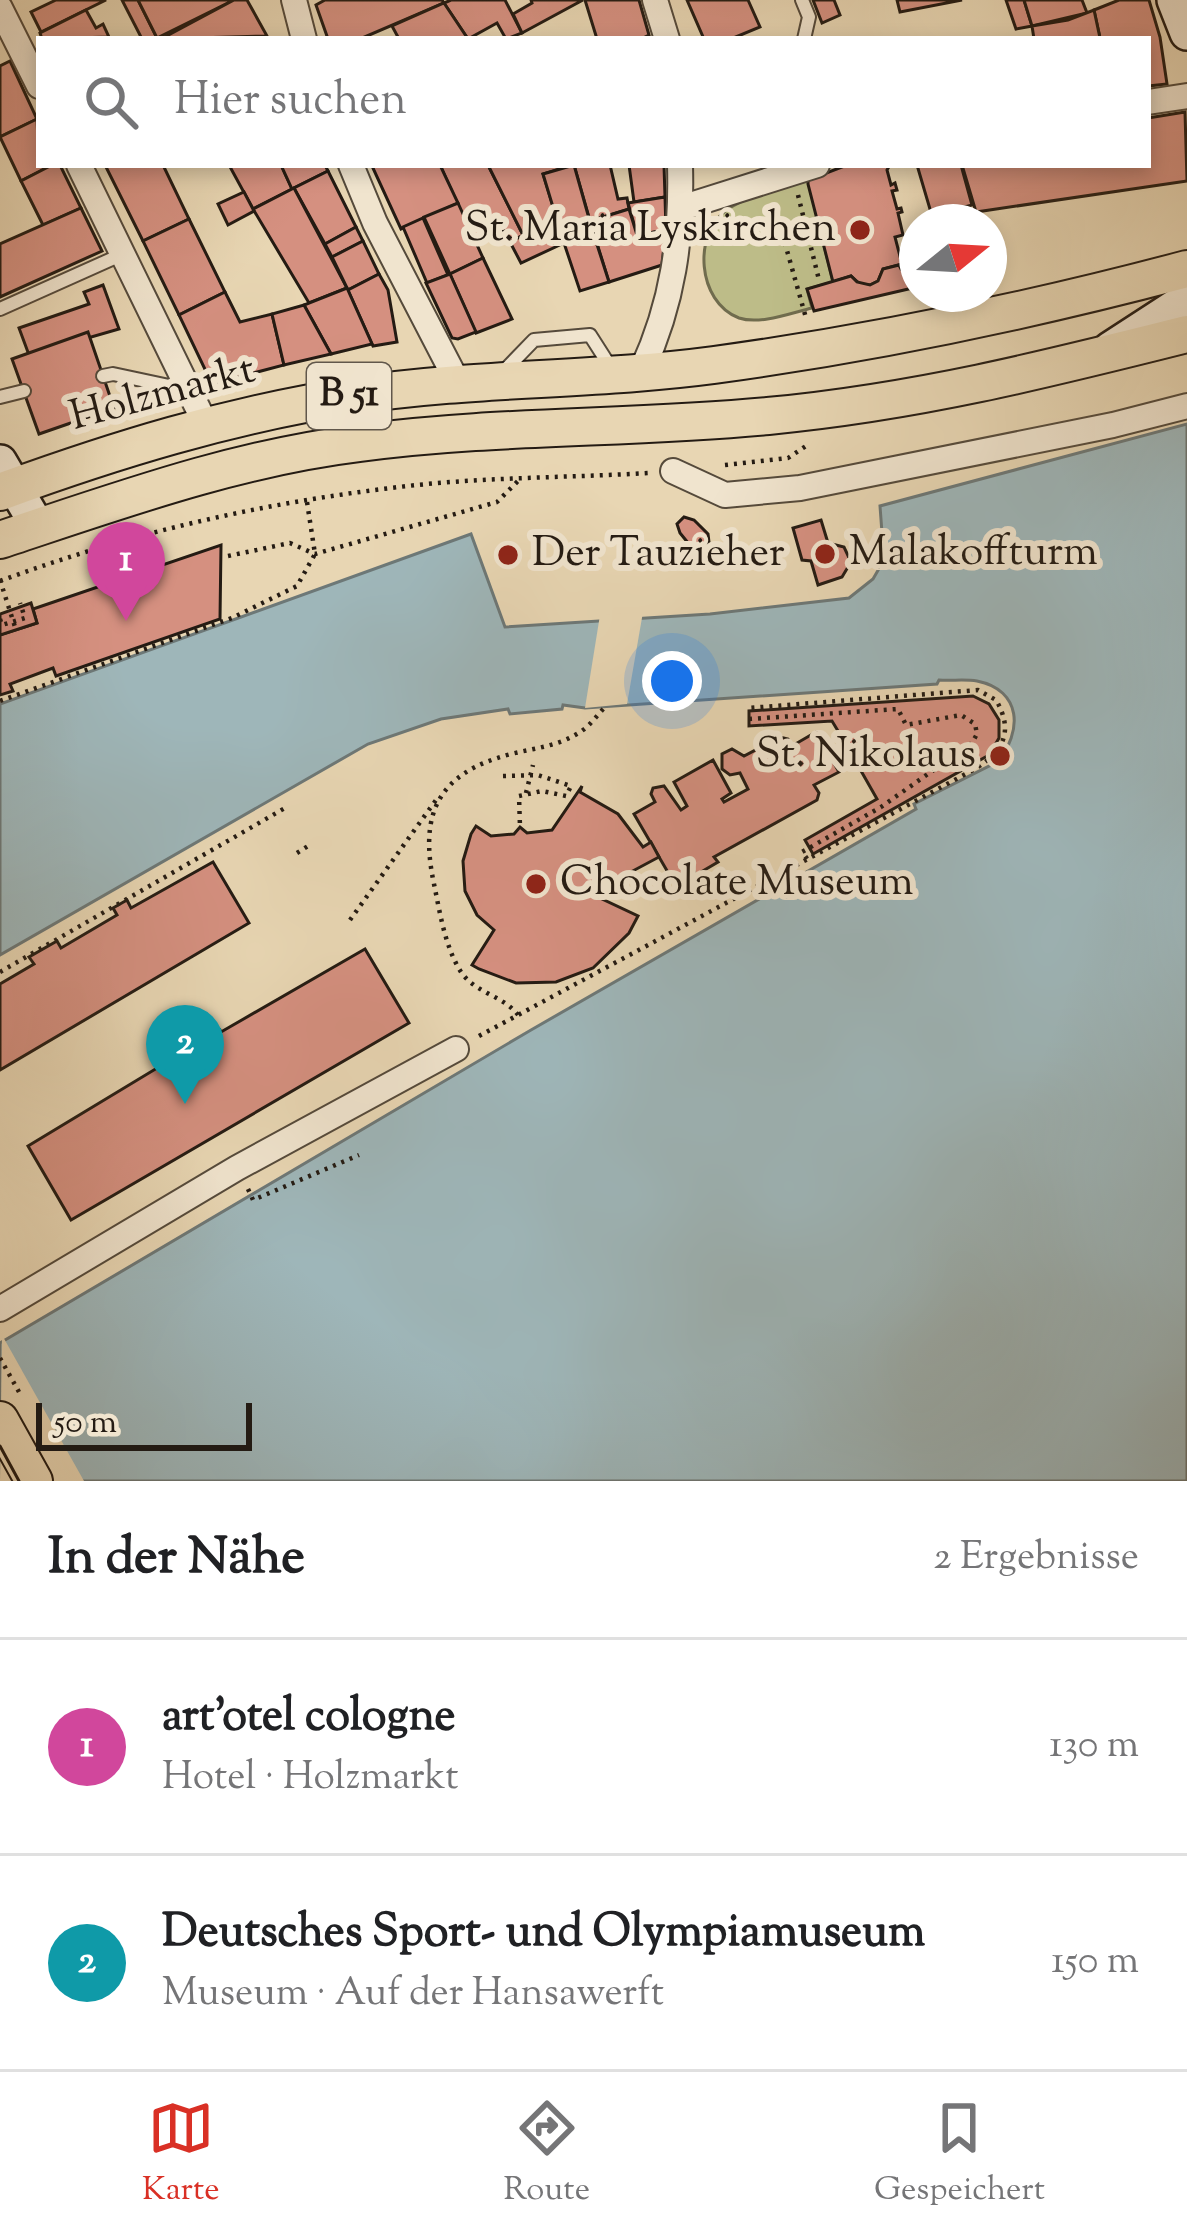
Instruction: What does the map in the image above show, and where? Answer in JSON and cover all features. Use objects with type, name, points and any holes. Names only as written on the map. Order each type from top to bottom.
[{"type":"main road","name":"Holzmarkt","points":[[5,480],[206,425],[350,396],[695,367],[815,351],[1028,311],[1187,269]]},
{"type":"main road","name":"B 51","points":[[1098,356],[1187,334]]},
{"type":"main road","name":"Holzmarkt","points":[[0,540],[199,475],[358,442],[700,421],[916,398],[1098,356]]},
{"type":"main road","points":[[0,1420],[34,1481]]},
{"type":"street","points":[[293,0],[303,36]]},
{"type":"street","points":[[655,0],[666,36]]},
{"type":"street","points":[[0,8],[36,80]]},
{"type":"street","points":[[1151,102],[1187,96]]},
{"type":"street","points":[[81,168],[206,425]]},
{"type":"street","points":[[352,168],[375,223],[476,382]]},
{"type":"street","points":[[628,371],[661,328],[676,271],[680,168]]},
{"type":"street","points":[[681,208],[806,168]]},
{"type":"street","points":[[1098,356],[1187,298]]},
{"type":"street","points":[[673,471],[725,495],[800,488],[1187,406]]},
{"type":"street","name":"Holzmarkt","points":[[5,480],[38,527]]},
{"type":"street","points":[[0,1309],[237,1168],[456,1049]]},
{"type":"lane","points":[[802,0],[809,16],[805,36]]},
{"type":"lane","points":[[0,309],[124,253]]},
{"type":"lane","points":[[103,376],[189,390]]},
{"type":"lane","points":[[0,397],[24,392]]},
{"type":"path","points":[[792,172],[819,280]]},
{"type":"path","points":[[775,208],[803,310]]},
{"type":"path","points":[[15,626],[0,581],[175,525],[394,488],[673,471],[788,458]]},
{"type":"path","points":[[228,556],[290,543],[315,554],[497,502],[518,481]]},
{"type":"path","points":[[0,701],[232,618],[297,586],[315,554],[307,502]]},
{"type":"path","points":[[0,619],[2,626],[15,626],[26,618],[20,603]]},
{"type":"path","points":[[456,1049],[986,762],[1003,746],[1006,730],[1002,710],[986,692],[969,690],[748,708]]},
{"type":"path","points":[[350,920],[440,796],[468,772],[506,755],[550,746],[583,730],[606,706]]},
{"type":"path","points":[[749,718],[898,709],[905,725],[961,715],[975,724],[972,743],[881,807],[802,852],[808,860]]},
{"type":"path","points":[[526,793],[532,765]]},
{"type":"path","points":[[503,776],[538,775],[571,786],[566,796],[542,791],[519,796],[520,827]]},
{"type":"path","points":[[440,796],[428,829],[427,859],[442,919],[462,974],[518,1015]]},
{"type":"path","points":[[0,972],[285,808]]},
{"type":"path","points":[[297,853],[308,846]]},
{"type":"path","points":[[237,1168],[253,1200],[359,1155]]},
{"type":"shaded area","points":[[808,180],[833,282],[807,289],[812,308],[766,319],[739,318],[714,298],[704,266],[716,220],[756,195]]},
{"type":"water","points":[[1187,424],[1187,1481],[0,1481],[0,1343],[916,809],[914,804],[997,762],[1011,738],[1014,714],[1003,693],[992,686],[939,680],[937,684],[585,708],[563,705],[562,709],[510,714],[508,709],[441,719],[368,744],[0,955],[0,704],[471,534],[505,627],[710,614],[849,598],[873,579],[884,560],[880,506]]},
{"type":"pier","points":[[643,612],[627,704],[585,708],[600,615]]},
{"type":"pier","points":[[2,1335],[84,1481],[0,1481]]},
{"type":"building","points":[[56,0],[106,0],[41,32],[31,12]]},
{"type":"building","points":[[122,0],[138,0],[156,36],[140,36]]},
{"type":"building","points":[[138,0],[234,0],[161,36],[156,36]]},
{"type":"building","points":[[234,0],[247,0],[267,36],[167,36]]},
{"type":"building","points":[[325,0],[444,3],[367,36],[327,36],[316,5]]},
{"type":"building","points":[[505,0],[522,33],[504,36],[497,23],[466,36],[444,3]]},
{"type":"building","points":[[531,0],[583,0],[522,33],[513,14]]},
{"type":"building","points":[[585,0],[639,0],[649,35],[596,36]]},
{"type":"building","points":[[687,0],[748,0],[760,27],[738,36],[703,36]]},
{"type":"building","points":[[813,0],[834,0],[840,15],[822,23]]},
{"type":"building","points":[[897,0],[962,0],[900,12]]},
{"type":"building","points":[[1006,0],[1024,0],[1032,26],[1016,29]]},
{"type":"building","points":[[1024,0],[1082,0],[1087,13],[1032,26]]},
{"type":"building","points":[[1119,0],[1149,0],[1167,84],[1151,86],[1151,36],[1100,36],[1094,10]]},
{"type":"building","points":[[444,3],[466,36],[397,36],[392,26]]},
{"type":"building","points":[[86,10],[96,28],[103,24],[109,36],[41,36]]},
{"type":"building","points":[[1094,10],[1100,36],[1034,36],[1032,26]]},
{"type":"building","points":[[10,61],[36,119],[0,137],[0,66]]},
{"type":"building","points":[[1185,112],[1187,181],[1007,207],[974,204],[963,168],[1151,168],[1151,118]]},
{"type":"building","points":[[36,119],[36,168],[46,168],[21,181],[0,137]]},
{"type":"building","points":[[46,168],[61,168],[81,208],[43,225],[21,181]]},
{"type":"building","points":[[106,168],[164,168],[189,219],[143,241]]},
{"type":"building","points":[[231,168],[282,168],[292,189],[253,209]]},
{"type":"building","points":[[282,168],[326,168],[328,171],[292,189]]},
{"type":"building","points":[[373,168],[441,168],[458,203],[401,229]]},
{"type":"building","points":[[441,168],[490,168],[523,235],[510,242],[504,231],[475,243]]},
{"type":"building","points":[[490,168],[563,168],[543,174],[557,219],[523,235]]},
{"type":"building","points":[[575,168],[611,168],[618,199],[627,198],[629,209],[590,221]]},
{"type":"building","points":[[575,168],[592,229],[562,237],[543,174]]},
{"type":"building","points":[[629,168],[664,168],[665,197],[634,202]]},
{"type":"building","name":"St. Maria Lyskirchen","points":[[839,168],[888,168],[891,185],[895,183],[897,190],[892,191],[899,208],[899,236],[895,237],[899,265],[883,269],[878,281],[870,285],[861,285],[851,276],[833,282],[808,184]]},
{"type":"building","points":[[918,168],[962,168],[972,204],[928,204]]},
{"type":"building","points":[[328,171],[356,227],[325,244],[294,188]]},
{"type":"building","points":[[294,188],[347,288],[309,303],[253,209]]},
{"type":"building","points":[[244,192],[254,211],[228,225],[218,204]]},
{"type":"building","points":[[665,197],[666,230],[637,235],[628,203]]},
{"type":"building","points":[[458,203],[483,258],[450,274],[424,217]]},
{"type":"building","points":[[81,208],[102,251],[0,297],[0,244]]},
{"type":"building","points":[[629,209],[637,235],[666,230],[662,265],[609,282],[590,221]]},
{"type":"building","points":[[423,218],[448,275],[427,283],[403,227]]},
{"type":"building","points":[[189,219],[225,292],[179,315],[143,241]]},
{"type":"building","points":[[557,219],[564,243],[521,263],[510,242]]},
{"type":"building","points":[[356,227],[363,241],[332,257],[325,244]]},
{"type":"building","points":[[592,229],[609,282],[580,291],[562,237]]},
{"type":"building","points":[[363,241],[379,274],[348,290],[332,257]]},
{"type":"building","points":[[483,258],[512,319],[476,333],[450,274]]},
{"type":"building","points":[[899,265],[899,291],[814,311],[807,289],[851,276],[870,285],[878,281],[883,269]]},
{"type":"building","points":[[379,274],[388,290],[397,342],[373,346],[348,290]]},
{"type":"building","points":[[450,274],[476,332],[458,339],[452,338],[426,283]]},
{"type":"building","points":[[103,285],[119,329],[29,355],[19,328],[89,304],[84,292]]},
{"type":"building","points":[[347,288],[372,344],[331,354],[304,305]]},
{"type":"building","points":[[225,292],[240,322],[272,314],[284,365],[212,384],[179,315]]},
{"type":"building","points":[[304,305],[331,354],[284,365],[272,314]]},
{"type":"building","points":[[88,332],[114,408],[39,434],[12,359]]},
{"type":"building","points":[[684,517],[708,534],[703,550],[693,549],[680,533],[677,524]]},
{"type":"building","name":"Malakoffturm","points":[[821,520],[828,543],[844,547],[851,562],[842,577],[818,585],[811,561],[802,560],[793,528]]},
{"type":"building","points":[[221,545],[220,619],[56,676],[53,668],[10,684],[13,691],[0,695],[0,635],[37,623],[33,609]]},
{"type":"building","points":[[31,603],[37,623],[0,635],[0,614]]},
{"type":"building","points":[[973,696],[989,704],[999,720],[999,738],[989,755],[813,854],[805,840],[877,799],[852,755],[834,764],[829,755],[847,746],[832,721],[749,726],[749,711]]},
{"type":"building","points":[[816,732],[839,772],[814,785],[817,800],[714,857],[718,862],[696,875],[693,869],[673,881],[634,814],[655,802],[653,788],[664,786],[681,810],[687,806],[674,782],[713,760],[731,793],[724,802],[748,789],[740,773],[730,775],[722,769],[722,754],[732,749],[744,756],[780,737],[792,746]]},
{"type":"building","name":"Chocolate Museum","points":[[582,786],[580,792],[618,814],[643,847],[651,842],[659,857],[599,889],[600,898],[638,916],[629,933],[593,968],[556,982],[516,983],[472,965],[494,930],[477,915],[465,891],[463,861],[471,834],[476,826],[491,836],[514,834],[520,827],[527,833],[552,830]]},
{"type":"building","points":[[213,862],[249,923],[0,1070],[0,984],[34,964],[29,957],[57,941],[61,948],[117,915],[113,908],[127,900],[131,908]]},
{"type":"building","points":[[365,949],[409,1023],[71,1220],[28,1146]]},
{"type":"tram line","points":[[0,1446],[19,1481]]},
{"type":"place","name":"St. Maria Lyskirchen","points":[[860,230]]},
{"type":"place","name":"Malakoffturm","points":[[825,554]]},
{"type":"place","name":"Der Tauzieher","points":[[508,555]]},
{"type":"place","name":"art'otel cologne","points":[[126,621]]},
{"type":"place","name":"St. Nikolaus","points":[[1000,756]]},
{"type":"place","name":"Chocolate Museum","points":[[536,884]]},
{"type":"place","name":"Deutsches Sport- und Olympiamuseum","points":[[185,1104]]}]
